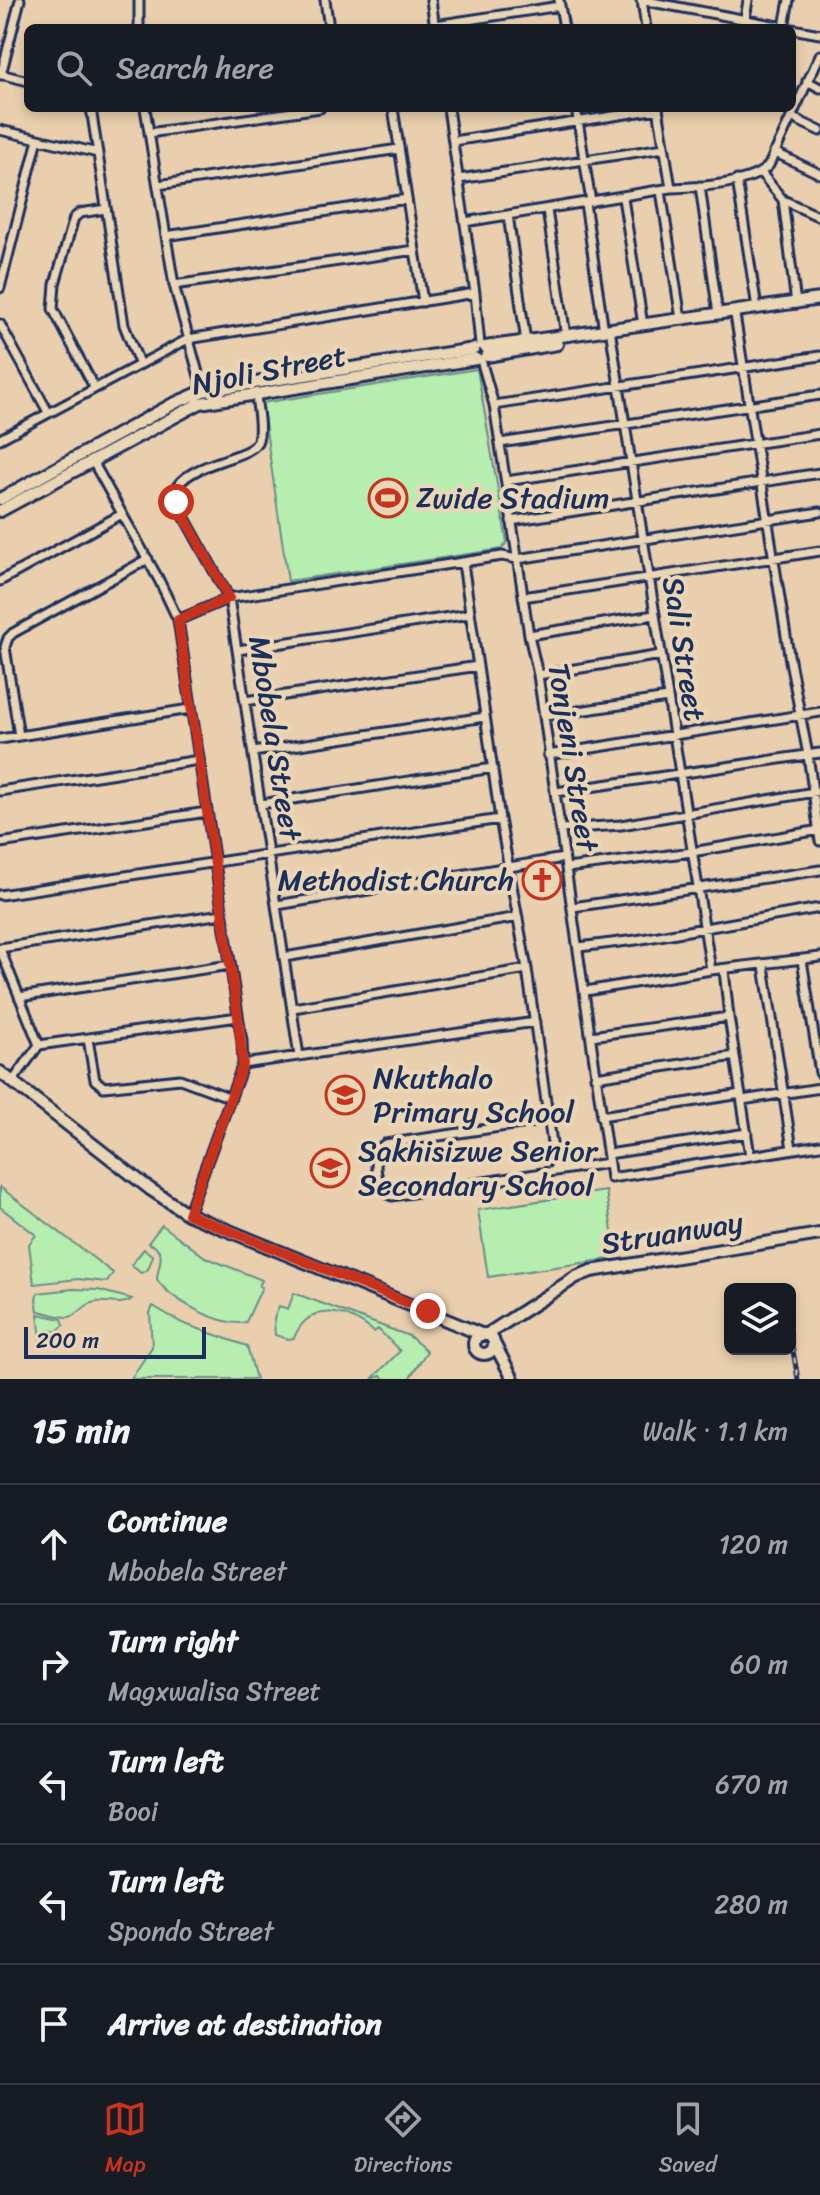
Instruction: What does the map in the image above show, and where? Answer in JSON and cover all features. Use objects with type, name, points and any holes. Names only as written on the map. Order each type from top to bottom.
[{"type":"main road","name":"Njoli Street","points":[[0,499],[203,391],[735,315],[820,299]]},
{"type":"main road","name":"Njoli Street","points":[[0,511],[208,401],[256,395],[526,342],[608,333],[757,308],[796,304],[820,306]]},
{"type":"main road","points":[[0,1072],[150,1189],[188,1214],[489,1338],[511,1379]]},
{"type":"main road","name":"Struanway","points":[[489,1338],[576,1277],[601,1268],[820,1234]]},
{"type":"main road","points":[[441,1317],[474,1344],[479,1353],[487,1354],[496,1361],[511,1379]]},
{"type":"main road","points":[[474,1344],[477,1338],[489,1338]]},
{"type":"main road","points":[[487,1354],[491,1351],[489,1338]]},
{"type":"street","points":[[20,0],[0,74],[24,80]]},
{"type":"street","points":[[139,0],[139,24]]},
{"type":"street","points":[[325,0],[328,24]]},
{"type":"street","points":[[431,0],[435,24]]},
{"type":"street","points":[[645,24],[642,0],[669,2],[769,24]]},
{"type":"street","points":[[707,12],[709,0]]},
{"type":"street","points":[[745,19],[748,0]]},
{"type":"street","points":[[788,24],[789,0]]},
{"type":"street","points":[[451,24],[560,3],[563,24]]},
{"type":"street","points":[[796,30],[820,34]]},
{"type":"street","points":[[796,106],[820,55]]},
{"type":"street","points":[[807,81],[820,88]]},
{"type":"street","points":[[92,112],[124,325],[139,363]]},
{"type":"street","points":[[146,112],[174,285],[203,391]]},
{"type":"street","points":[[149,133],[293,112]]},
{"type":"street","points":[[394,112],[423,302]]},
{"type":"street","name":"Tonjeni Street","points":[[449,112],[475,293],[480,353],[494,405],[529,635],[538,675],[611,1178],[750,1156]]},
{"type":"street","name":"Sali Street","points":[[577,112],[608,333],[620,386],[711,970]]},
{"type":"street","points":[[453,141],[635,112]]},
{"type":"street","points":[[659,112],[671,188]]},
{"type":"street","points":[[465,222],[737,180],[763,172],[793,112]]},
{"type":"street","points":[[791,117],[820,131]]},
{"type":"street","points":[[0,130],[98,153]]},
{"type":"street","points":[[0,288],[38,139]]},
{"type":"street","points":[[459,179],[664,148]]},
{"type":"street","points":[[158,185],[399,149]]},
{"type":"street","points":[[774,152],[820,174]]},
{"type":"street","points":[[763,172],[783,200],[796,304]]},
{"type":"street","points":[[737,180],[757,308]]},
{"type":"street","points":[[700,186],[718,314]]},
{"type":"street","points":[[661,191],[681,319]]},
{"type":"street","points":[[623,198],[643,325]]},
{"type":"street","points":[[166,236],[407,199]]},
{"type":"street","points":[[783,200],[820,217]]},
{"type":"street","points":[[94,387],[55,316],[52,294],[74,218],[84,211],[106,209]]},
{"type":"street","points":[[547,210],[566,336]]},
{"type":"street","points":[[508,215],[526,342]]},
{"type":"street","points":[[174,285],[415,250]]},
{"type":"street","points":[[1,436],[188,339],[475,293]]},
{"type":"street","points":[[735,315],[790,661],[816,792],[820,841]]},
{"type":"street","points":[[0,324],[48,412]]},
{"type":"street","points":[[494,405],[820,356]]},
{"type":"street","name":"Mbobela Street","points":[[256,395],[259,435],[256,445],[245,453],[222,459],[186,477],[177,484],[174,492],[181,511],[229,598],[299,1056]]},
{"type":"street","points":[[500,443],[820,395]]},
{"type":"street","points":[[506,481],[820,434]]},
{"type":"street","points":[[92,460],[148,559],[178,620],[238,1017],[243,1064],[188,1214]]},
{"type":"street","points":[[511,521],[820,473]]},
{"type":"street","points":[[178,620],[229,598],[502,556],[517,559],[820,512]]},
{"type":"street","points":[[0,581],[122,514]]},
{"type":"street","points":[[523,597],[820,551]]},
{"type":"street","points":[[19,736],[5,647],[8,638],[148,559]]},
{"type":"street","points":[[463,563],[556,1171]]},
{"type":"street","points":[[238,650],[469,614]]},
{"type":"street","points":[[529,635],[654,615]]},
{"type":"street","points":[[538,675],[661,655]]},
{"type":"street","points":[[245,701],[478,666]]},
{"type":"street","points":[[544,716],[668,698]]},
{"type":"street","points":[[0,739],[190,709]]},
{"type":"street","points":[[548,755],[820,712]]},
{"type":"street","points":[[253,752],[485,717]]},
{"type":"street","points":[[556,792],[820,753]]},
{"type":"street","points":[[0,791],[199,760]]},
{"type":"street","points":[[261,804],[493,768]]},
{"type":"street","points":[[561,829],[621,825],[816,792]]},
{"type":"street","points":[[0,843],[207,812]]},
{"type":"street","points":[[0,895],[500,819]]},
{"type":"street","points":[[567,868],[692,852],[819,830]]},
{"type":"street","points":[[277,905],[564,858]]},
{"type":"street","points":[[573,907],[820,870]]},
{"type":"street","points":[[579,947],[820,908]]},
{"type":"street","points":[[39,1045],[0,948],[222,914]]},
{"type":"street","points":[[285,957],[518,917]]},
{"type":"street","points":[[586,991],[711,970],[820,957]]},
{"type":"street","points":[[802,960],[820,1073]]},
{"type":"street","points":[[19,997],[230,965]]},
{"type":"street","points":[[764,966],[792,1149]]},
{"type":"street","points":[[293,1008],[527,969]]},
{"type":"street","points":[[724,970],[750,1156],[820,1145]]},
{"type":"street","points":[[12,1082],[39,1045],[238,1017]]},
{"type":"street","points":[[591,1036],[729,1017]]},
{"type":"street","points":[[243,1064],[535,1022]]},
{"type":"street","points":[[88,1039],[93,1075],[104,1087],[180,1079],[231,1098]]},
{"type":"street","points":[[595,1077],[735,1056]]},
{"type":"street","points":[[601,1116],[820,1088]]},
{"type":"street","points":[[548,1120],[385,1144],[376,1155],[383,1191],[392,1196],[556,1171],[608,1158],[747,1133]]},
{"type":"green space","name":"Zwide Stadium","points":[[477,369],[507,542],[502,549],[288,581],[262,403]]},
{"type":"green space","points":[[0,1187],[113,1273],[107,1282],[78,1279],[34,1284],[29,1244],[36,1235],[0,1207]]},
{"type":"green space","points":[[606,1191],[616,1258],[488,1277],[478,1210]]},
{"type":"green space","points":[[162,1225],[205,1257],[262,1280],[259,1286],[262,1287],[246,1322],[212,1317],[184,1303],[163,1287],[157,1279],[160,1254],[148,1243]]},
{"type":"green space","points":[[144,1249],[153,1256],[148,1269],[141,1273],[131,1265]]},
{"type":"green space","points":[[98,1290],[132,1299],[124,1303],[92,1303],[69,1317],[38,1311],[38,1293]]},
{"type":"green space","points":[[294,1293],[409,1336],[427,1351],[409,1379],[384,1379],[381,1376],[372,1379],[400,1351],[378,1329],[374,1332],[353,1318],[330,1312],[309,1318],[294,1338],[275,1335],[274,1319],[279,1306],[288,1309]]},
{"type":"green space","points":[[153,1306],[182,1323],[247,1346],[256,1379],[131,1379],[152,1347],[150,1313]]},
{"type":"green space","points":[[38,1314],[62,1319],[64,1325],[57,1331],[49,1331],[41,1339]]},
{"type":"railway","points":[[794,1355],[798,1379]]},
{"type":"place","name":"Zwide Stadium","points":[[388,498]]},
{"type":"place","name":"Methodist Church","points":[[542,880]]},
{"type":"place","name":"Nkuthalo Primary School","points":[[345,1095]]},
{"type":"place","name":"Sakhisizwe Senior Secondary School","points":[[330,1168]]},
{"type":"route","points":[[176,502],[229,598],[178,620],[243,1064],[188,1214],[428,1311]]}]
